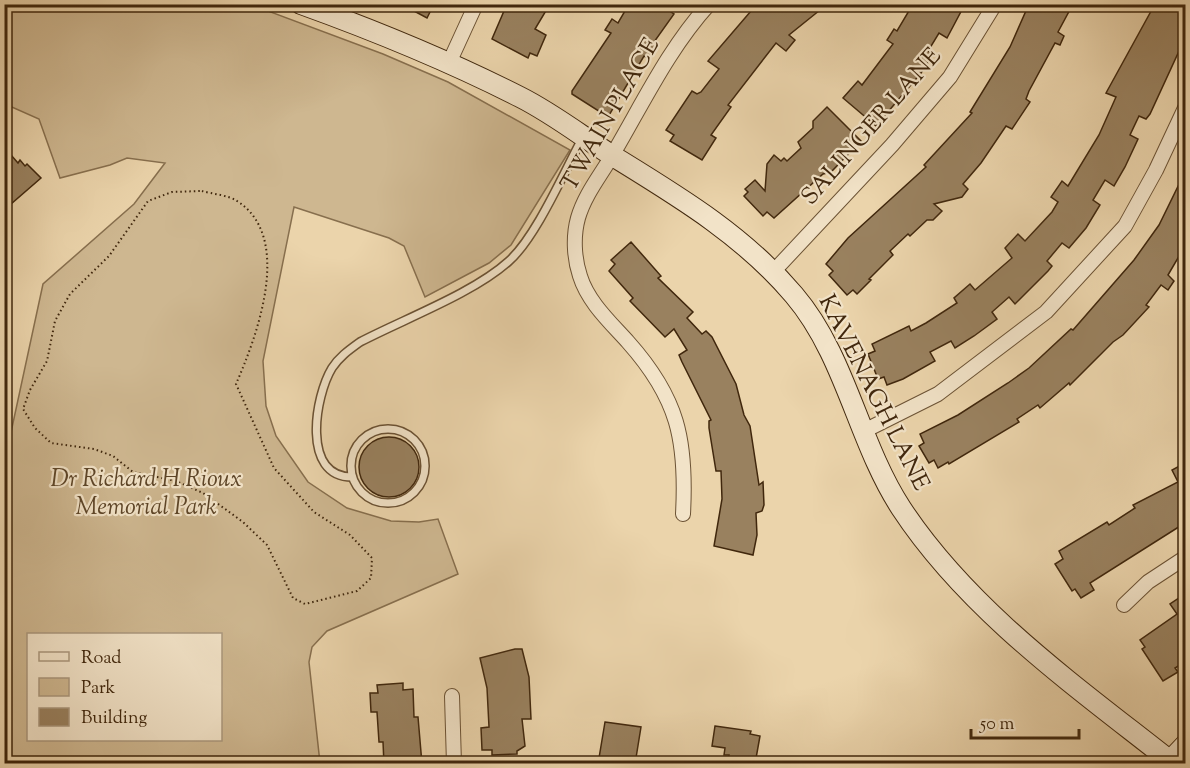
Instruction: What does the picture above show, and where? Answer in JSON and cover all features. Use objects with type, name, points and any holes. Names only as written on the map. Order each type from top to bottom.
[{"type":"main road","name":"KAVENAGH LANE","points":[[301,4],[391,37],[523,98],[731,232],[773,272],[811,317],[834,362],[862,432],[900,507],[949,571],[1025,644],[1168,762]]},
{"type":"main road","points":[[1168,762],[1185,744]]},
{"type":"street","points":[[449,63],[476,4]]},
{"type":"street","name":"TWAIN PLACE","points":[[683,514],[685,466],[680,436],[671,406],[645,362],[588,295],[575,258],[578,218],[585,200],[669,57],[709,4]]},
{"type":"street","name":"SALINGER LANE","points":[[773,272],[892,145],[950,77],[995,4]]},
{"type":"street","points":[[862,432],[938,394],[1046,312],[1125,226],[1156,170],[1185,106]]},
{"type":"street","points":[[1124,605],[1148,582],[1185,557]]},
{"type":"street","points":[[452,696],[454,764]]},
{"type":"lane","points":[[352,477],[340,477],[327,466],[316,432],[319,401],[334,365],[345,352],[360,342],[461,292],[510,260],[537,222],[584,136]]},
{"type":"lane","points":[[385,428],[402,430],[416,440],[424,454],[426,471],[420,487],[407,498],[391,503],[375,501],[360,492],[352,477],[351,460],[357,445],[369,433],[385,428]]},
{"type":"path","points":[[202,191],[236,201],[252,216],[268,244],[266,292],[246,363],[236,384],[274,468],[314,512],[350,535],[372,558],[371,578],[357,591],[305,604],[293,598],[267,545],[243,522],[203,493],[176,481],[148,477],[133,472],[113,456],[94,449],[51,443],[35,428],[23,409],[30,390],[47,360],[55,321],[70,294],[109,256],[148,201],[172,192],[202,191]]},
{"type":"green space","name":"Dr Richard H Rioux Memorial Park","points":[[5,4],[252,5],[383,54],[448,82],[570,150],[511,245],[489,263],[425,297],[404,246],[389,238],[294,207],[263,361],[266,406],[276,436],[308,482],[347,508],[391,521],[419,522],[438,519],[458,574],[327,631],[312,647],[309,662],[320,763],[5,763],[5,460],[43,284],[134,204],[165,163],[127,158],[110,165],[60,178],[39,119],[5,104]]},
{"type":"building","points":[[401,4],[434,4],[427,18]]},
{"type":"building","points":[[507,4],[550,4],[535,29],[546,35],[537,56],[530,53],[528,58],[492,39]]},
{"type":"building","points":[[629,4],[672,4],[668,10],[674,14],[654,42],[657,44],[647,58],[644,56],[608,117],[572,94],[572,91],[611,33],[605,30],[612,19],[618,23]]},
{"type":"building","points":[[757,4],[814,4],[820,10],[789,35],[795,40],[786,51],[776,43],[728,105],[731,107],[711,135],[716,138],[702,160],[670,141],[674,135],[666,130],[692,91],[697,94],[701,92],[719,69],[708,61]]},
{"type":"building","points":[[913,4],[965,4],[947,38],[939,33],[928,51],[932,54],[921,73],[876,126],[843,98],[858,81],[862,85],[893,44],[887,40],[894,29],[897,31]]},
{"type":"building","points":[[1029,4],[1073,4],[1058,32],[1064,36],[1060,45],[1055,43],[1029,91],[1026,99],[1030,102],[1012,129],[1006,126],[981,163],[963,184],[968,189],[962,197],[934,204],[942,211],[933,220],[927,220],[910,236],[908,234],[890,251],[893,255],[857,294],[853,290],[847,295],[829,275],[833,271],[826,264],[848,238],[926,167],[924,165],[972,113],[970,112],[1010,47]]},
{"type":"building","points":[[1155,4],[1185,4],[1185,38],[1150,114],[1146,119],[1139,116],[1130,135],[1138,139],[1125,167],[1114,186],[1105,180],[1093,200],[1100,205],[1086,228],[1069,248],[1062,243],[1047,261],[1052,266],[1048,271],[1015,304],[1009,297],[992,312],[997,319],[974,336],[955,348],[951,341],[930,352],[935,361],[903,379],[887,385],[884,377],[878,379],[868,354],[875,351],[872,344],[909,326],[911,331],[926,323],[957,303],[954,298],[970,284],[975,290],[1012,258],[1005,248],[1018,234],[1025,241],[1052,212],[1058,202],[1051,197],[1062,181],[1068,186],[1099,135],[1116,97],[1106,93]]},
{"type":"building","points":[[827,107],[861,141],[831,172],[823,174],[774,218],[767,212],[763,216],[744,196],[748,192],[745,189],[755,180],[765,191],[767,164],[774,155],[781,161],[784,158],[787,161],[801,148],[798,142],[813,128],[813,121]]},
{"type":"building","points":[[4,147],[18,163],[20,160],[25,166],[27,164],[41,178],[4,210]]},
{"type":"building","points":[[1185,172],[1185,246],[1168,275],[1174,281],[1168,290],[1161,285],[1146,305],[1149,307],[1123,335],[1070,385],[1069,383],[1040,408],[1038,405],[1017,419],[1019,422],[949,464],[948,462],[938,468],[934,460],[929,463],[919,446],[924,443],[920,434],[958,415],[1008,383],[1029,368],[1071,329],[1073,330],[1134,260],[1159,225]]},
{"type":"building","points":[[631,242],[661,276],[658,278],[693,312],[687,318],[702,334],[706,331],[712,337],[736,384],[744,415],[750,426],[759,485],[763,482],[764,505],[762,511],[756,513],[757,535],[753,555],[714,546],[722,499],[721,471],[716,471],[709,428],[711,420],[679,355],[687,350],[674,329],[665,337],[630,301],[633,298],[609,271],[615,264],[611,260]]},
{"type":"building","points":[[389,437],[406,442],[414,450],[419,467],[414,484],[406,492],[389,497],[372,492],[364,484],[359,467],[364,450],[372,442]]},
{"type":"building","points":[[1185,463],[1185,523],[1090,583],[1094,590],[1081,598],[1075,589],[1072,591],[1055,564],[1063,559],[1059,551],[1107,522],[1109,525],[1135,508],[1133,505],[1178,482],[1172,470]]},
{"type":"building","points":[[1185,594],[1185,662],[1175,668],[1178,672],[1163,681],[1142,649],[1145,647],[1140,640],[1177,614],[1170,604]]},
{"type":"building","points":[[522,649],[529,677],[531,719],[522,719],[525,746],[517,751],[517,754],[492,755],[492,750],[482,750],[481,728],[489,727],[487,688],[480,658]]},
{"type":"building","points":[[403,683],[403,690],[413,689],[414,717],[418,717],[422,764],[384,764],[383,742],[379,742],[377,712],[371,712],[370,693],[378,693],[377,685]]},
{"type":"building","points":[[605,722],[641,727],[635,764],[598,764]]},
{"type":"building","points":[[715,726],[751,731],[750,734],[760,736],[755,764],[728,764],[729,755],[724,755],[725,748],[712,746]]}]
